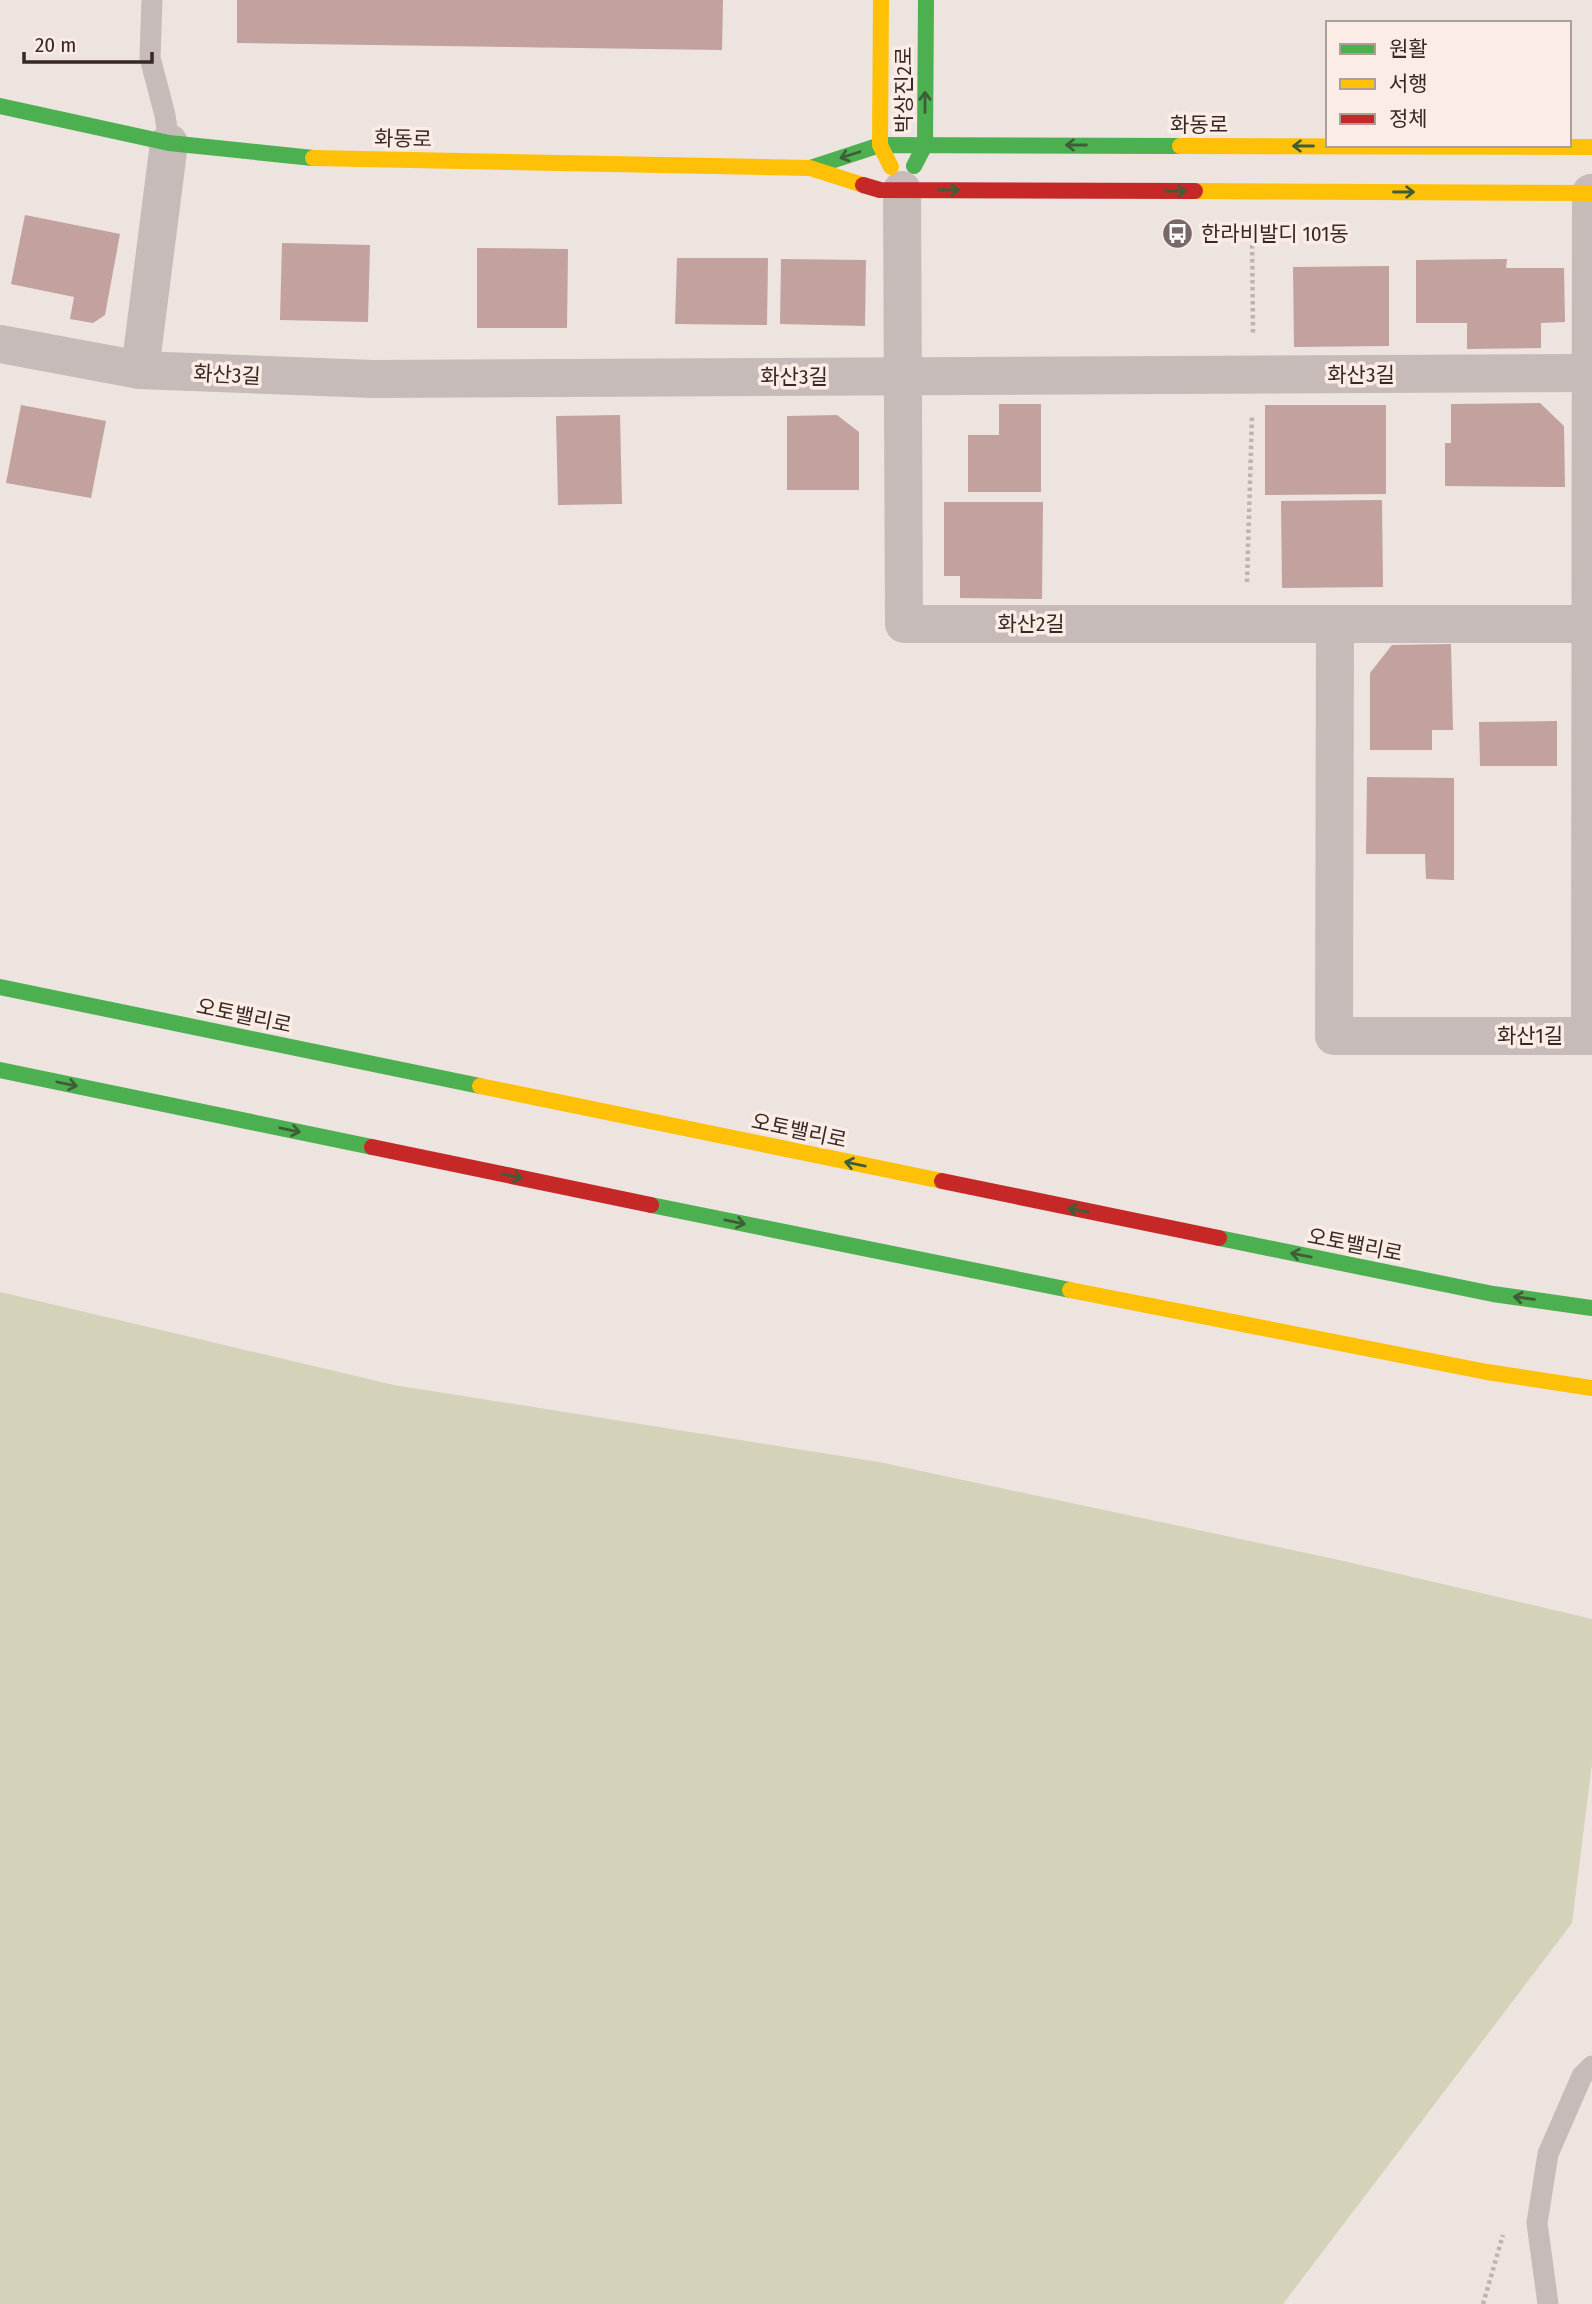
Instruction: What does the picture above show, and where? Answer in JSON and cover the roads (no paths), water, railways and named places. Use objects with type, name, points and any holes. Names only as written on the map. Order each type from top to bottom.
[{"type":"main road","name":"박상진2로","points":[[881,0],[880,145],[902,190]]},
{"type":"main road","name":"박상진2로","points":[[902,190],[925,145],[926,0]]},
{"type":"main road","name":"화동로","points":[[0,106],[169,143],[292,158],[810,168],[880,190],[1591,193]]},
{"type":"main road","name":"화동로","points":[[810,168],[880,145],[1326,146]]},
{"type":"main road","name":"화동로","points":[[1571,147],[1592,147]]},
{"type":"main road","name":"오토밸리로","points":[[0,987],[1479,1291],[1592,1308]]},
{"type":"main road","points":[[0,1070],[1056,1288],[1487,1373],[1592,1388]]},
{"type":"street","points":[[140,370],[169,143]]},
{"type":"street","name":"화산2길","points":[[902,190],[904,624],[1591,624]]},
{"type":"street","name":"화산1길","points":[[1335,624],[1334,1036],[1590,1036],[1591,193]]},
{"type":"street","name":"화산3길","points":[[0,344],[140,370],[373,379],[1591,373]]},
{"type":"lane","points":[[152,0],[150,58],[165,115],[169,143]]},
{"type":"lane","points":[[1548,2304],[1537,2223],[1548,2154],[1582,2076],[1592,2066]]},
{"type":"place","name":"한라비발디 101동","points":[[1178,234]]}]
